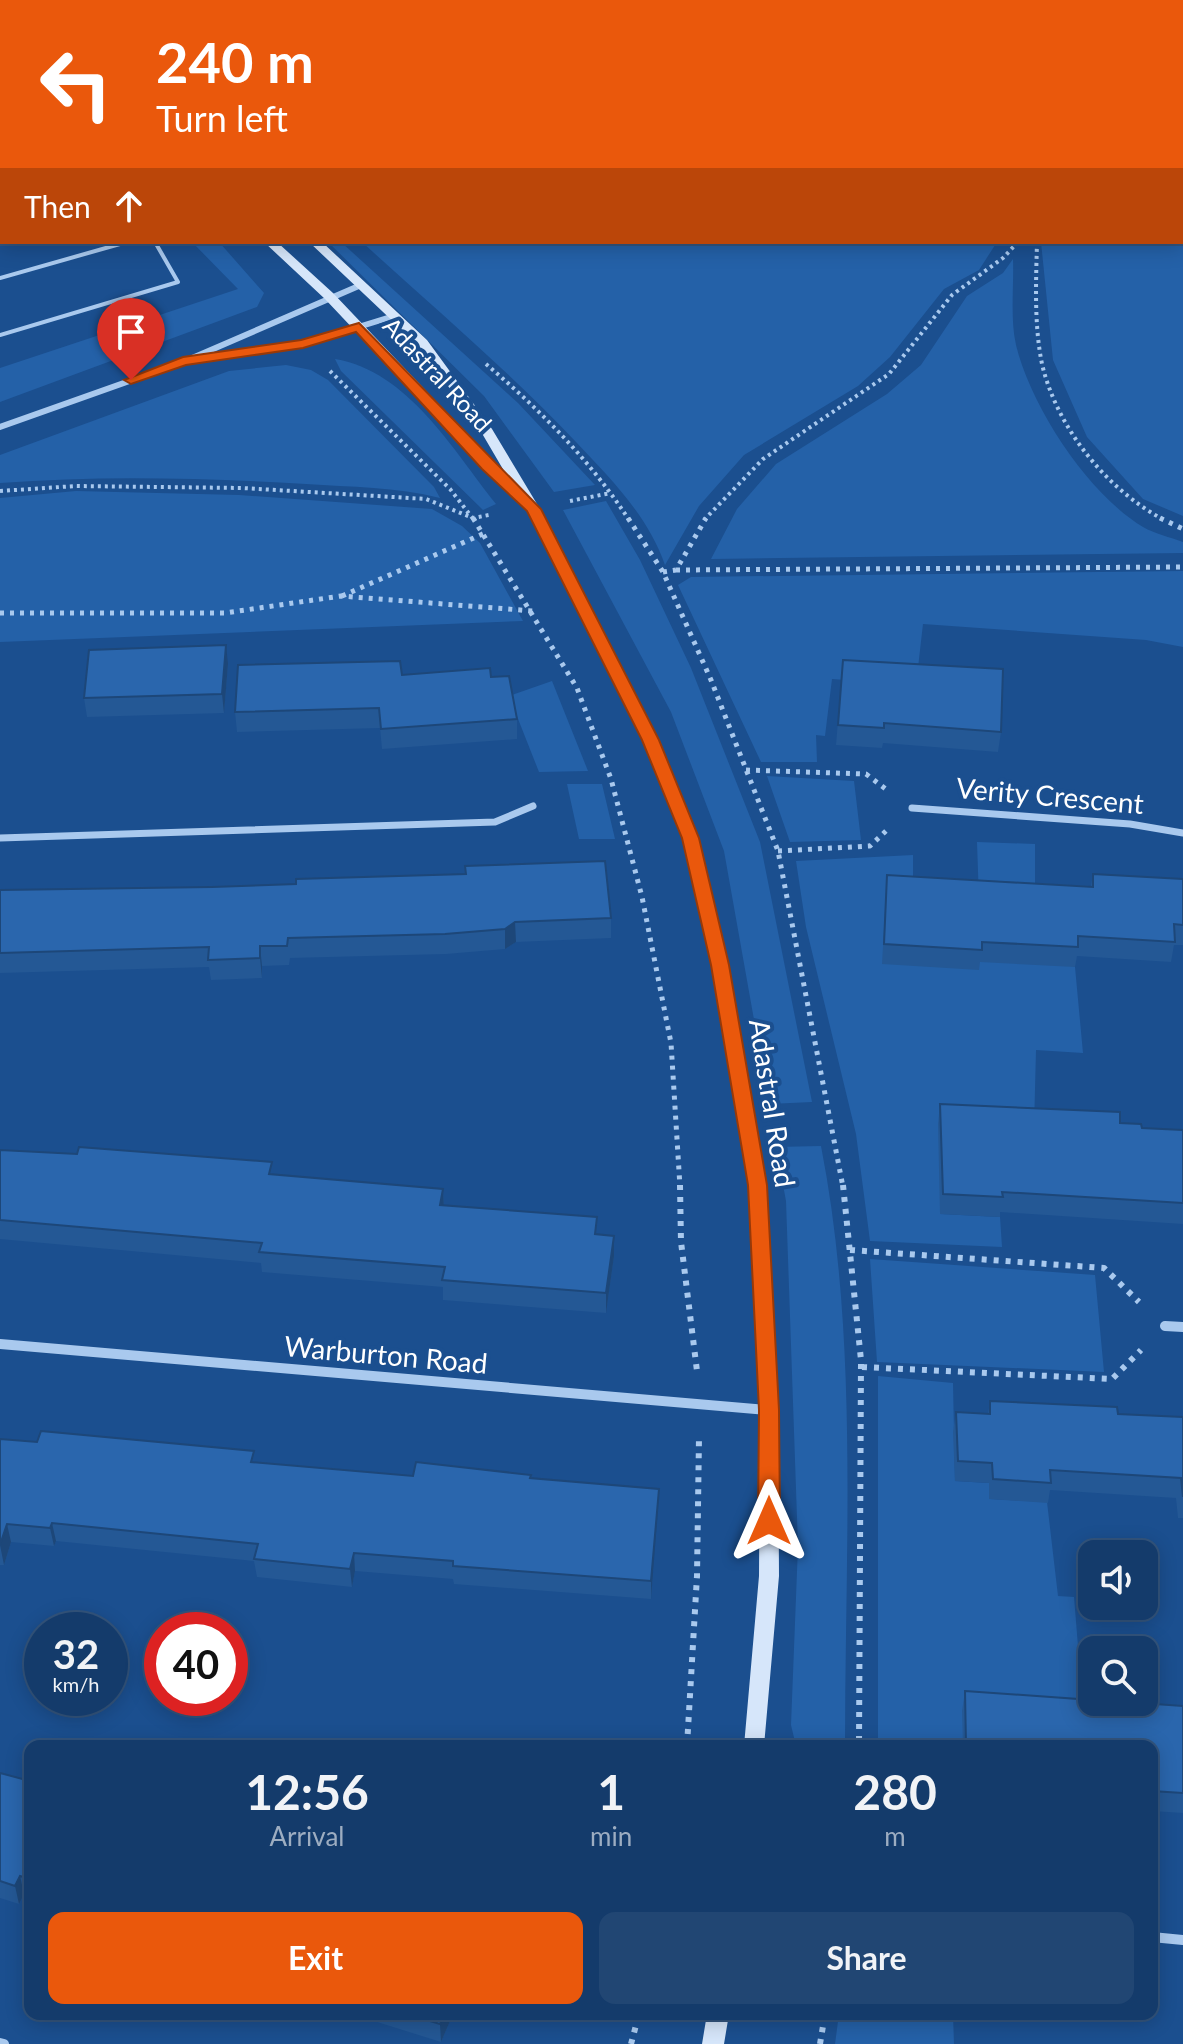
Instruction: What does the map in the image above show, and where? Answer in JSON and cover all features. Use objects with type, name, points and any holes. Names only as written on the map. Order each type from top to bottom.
[{"type":"street","name":"Adastral Road","points":[[272,244],[329,296],[488,466],[533,509]]},
{"type":"street","name":"Adastral Road","points":[[317,244],[423,343],[486,429],[533,509],[651,740],[691,838],[720,965],[757,1185],[769,1410],[769,1576],[755,1740]]},
{"type":"street","points":[[0,427],[183,362],[329,296],[361,285]]},
{"type":"street","points":[[183,362],[303,344],[394,316]]},
{"type":"street","points":[[0,838],[495,822],[533,806]]},
{"type":"street","name":"Verity Crescent","points":[[912,808],[1130,824],[1183,833]]},
{"type":"street","points":[[1165,1326],[1183,1327]]},
{"type":"street","name":"Warburton Road","points":[[0,1344],[769,1410]]},
{"type":"street","points":[[1158,1938],[1183,1940]]},
{"type":"street","points":[[713,2044],[717,2020]]},
{"type":"lane","points":[[0,278],[120,244]]},
{"type":"lane","points":[[0,335],[178,282],[156,244]]},
{"type":"path","points":[[676,570],[718,504],[757,463],[829,412],[865,392],[898,366],[953,293],[1010,254],[1017,244]]},
{"type":"path","points":[[1037,244],[1045,377],[1074,436],[1129,501],[1183,529]]},
{"type":"path","points":[[303,344],[450,489],[485,533],[577,688],[611,779],[642,897],[671,1043],[680,1156],[681,1242],[691,1295],[700,1403],[697,1576],[687,1740]]},
{"type":"path","points":[[0,491],[76,486],[257,488],[426,499],[473,518],[612,493]]},
{"type":"path","points":[[341,596],[485,533]]},
{"type":"path","points":[[663,572],[1183,567]]},
{"type":"path","points":[[0,613],[225,613],[341,596],[534,612]]},
{"type":"path","points":[[746,770],[866,774],[912,808],[870,846],[778,851]]},
{"type":"path","points":[[850,1250],[1104,1268],[1165,1326],[1112,1379],[862,1367]]},
{"type":"path","points":[[631,2044],[637,2020]]},
{"type":"path","points":[[820,2044],[824,2020]]},
{"type":"shaded area","points":[[194,244],[221,244],[264,293],[257,307],[0,402],[0,368],[238,289]]},
{"type":"shaded area","points":[[330,244],[343,244],[518,403],[595,485],[554,492],[484,396]]},
{"type":"shaded area","points":[[364,244],[996,244],[979,270],[944,289],[890,357],[858,386],[744,455],[699,506],[665,565],[649,530],[615,484],[498,365]]},
{"type":"shaded area","points":[[1041,244],[1183,244],[1183,516],[1143,499],[1087,437],[1053,360]]},
{"type":"shaded area","points":[[1013,259],[1016,345],[1034,395],[1048,421],[1064,447],[1102,493],[1143,527],[1183,542],[1183,553],[711,559],[737,509],[776,464],[887,394],[921,365],[967,296],[1003,273]]},
{"type":"shaded area","points":[[335,359],[361,366],[407,396],[427,416],[496,504],[483,510],[341,371]]},
{"type":"shaded area","points":[[286,365],[311,370],[328,380],[434,487],[440,498],[373,488],[230,480],[115,478],[0,483],[0,455],[229,371]]},
{"type":"shaded area","points":[[76,491],[239,495],[432,509],[462,526],[480,543],[523,621],[0,642],[0,498]]},
{"type":"shaded area","points":[[606,501],[640,560],[691,668],[760,842],[812,1102],[769,1104],[724,851],[671,712],[563,510]]},
{"type":"shaded area","points":[[1183,571],[1183,647],[1146,640],[923,624],[916,685],[832,679],[825,736],[816,735],[817,762],[761,762],[678,585],[691,577]]},
{"type":"shaded area","points":[[552,681],[588,771],[539,772],[509,696]]},
{"type":"shaded area","points":[[767,776],[854,781],[861,840],[790,842]]},
{"type":"shaded area","points":[[567,784],[602,784],[615,839],[579,839]]},
{"type":"shaded area","points":[[977,842],[1035,844],[1035,892],[1075,967],[1083,1053],[1036,1050],[1034,1128],[941,1214],[1000,1217],[1002,1247],[870,1241],[856,1134],[806,927],[796,861],[913,855],[913,896],[979,901]]},
{"type":"shaded area","points":[[821,1146],[833,1219],[841,1294],[847,1445],[845,1740],[795,1740],[791,1725],[798,1546],[786,1201],[776,1147]]},
{"type":"shaded area","points":[[870,1259],[1095,1275],[1104,1372],[877,1362]]},
{"type":"shaded area","points":[[878,1376],[953,1383],[955,1481],[989,1483],[990,1499],[1047,1502],[1058,1596],[1074,1597],[1078,1716],[1084,1716],[1084,1720],[991,1740],[878,1740]]},
{"type":"shaded area","points":[[838,2020],[953,2020],[954,2044],[835,2044]]},
{"type":"building","points":[[226,645],[222,694],[84,698],[89,650]]},
{"type":"building","points":[[843,660],[1003,669],[1001,732],[884,723],[884,728],[838,725]]},
{"type":"building","points":[[400,661],[402,675],[490,668],[491,677],[509,676],[517,719],[381,729],[379,708],[235,712],[238,665]]},
{"type":"building","points":[[605,861],[611,918],[515,922],[505,929],[445,934],[288,938],[287,946],[260,946],[260,958],[208,960],[209,947],[0,953],[0,890],[296,884],[296,879],[466,874],[465,866]]},
{"type":"building","points":[[1093,874],[1183,879],[1183,925],[1174,924],[1175,942],[1078,936],[1078,947],[982,942],[982,950],[884,944],[887,875],[1093,887]]},
{"type":"building","points":[[940,1104],[1120,1112],[1120,1123],[1141,1124],[1142,1128],[1183,1130],[1183,1203],[1002,1192],[1003,1197],[943,1194]]},
{"type":"building","points":[[79,1147],[272,1162],[269,1174],[443,1189],[440,1205],[597,1217],[595,1234],[614,1236],[606,1293],[442,1280],[445,1267],[259,1252],[262,1243],[0,1220],[0,1150],[77,1154]]},
{"type":"building","points":[[990,1401],[1117,1407],[1118,1414],[1183,1417],[1183,1497],[1181,1478],[1050,1470],[1051,1483],[993,1479],[992,1463],[958,1461],[956,1412],[990,1414]]},
{"type":"building","points":[[41,1431],[254,1451],[251,1462],[413,1476],[416,1462],[531,1475],[530,1478],[659,1489],[651,1581],[453,1566],[453,1561],[354,1553],[350,1569],[254,1559],[258,1544],[52,1523],[50,1528],[7,1524],[0,1545],[0,1439],[37,1442]]},
{"type":"building","points":[[965,1691],[1078,1699],[1078,1716],[1158,1716],[1158,1704],[1183,1706],[1183,1793],[1158,1791],[1158,1740],[966,1740]]},
{"type":"building","points":[[0,1773],[24,1779],[24,1877],[20,1876],[15,1886],[0,1881]]},
{"type":"route","points":[[131,380],[183,362],[303,344],[359,327],[488,466],[533,509],[651,740],[691,838],[720,965],[757,1185],[769,1410],[769,1521]]}]
